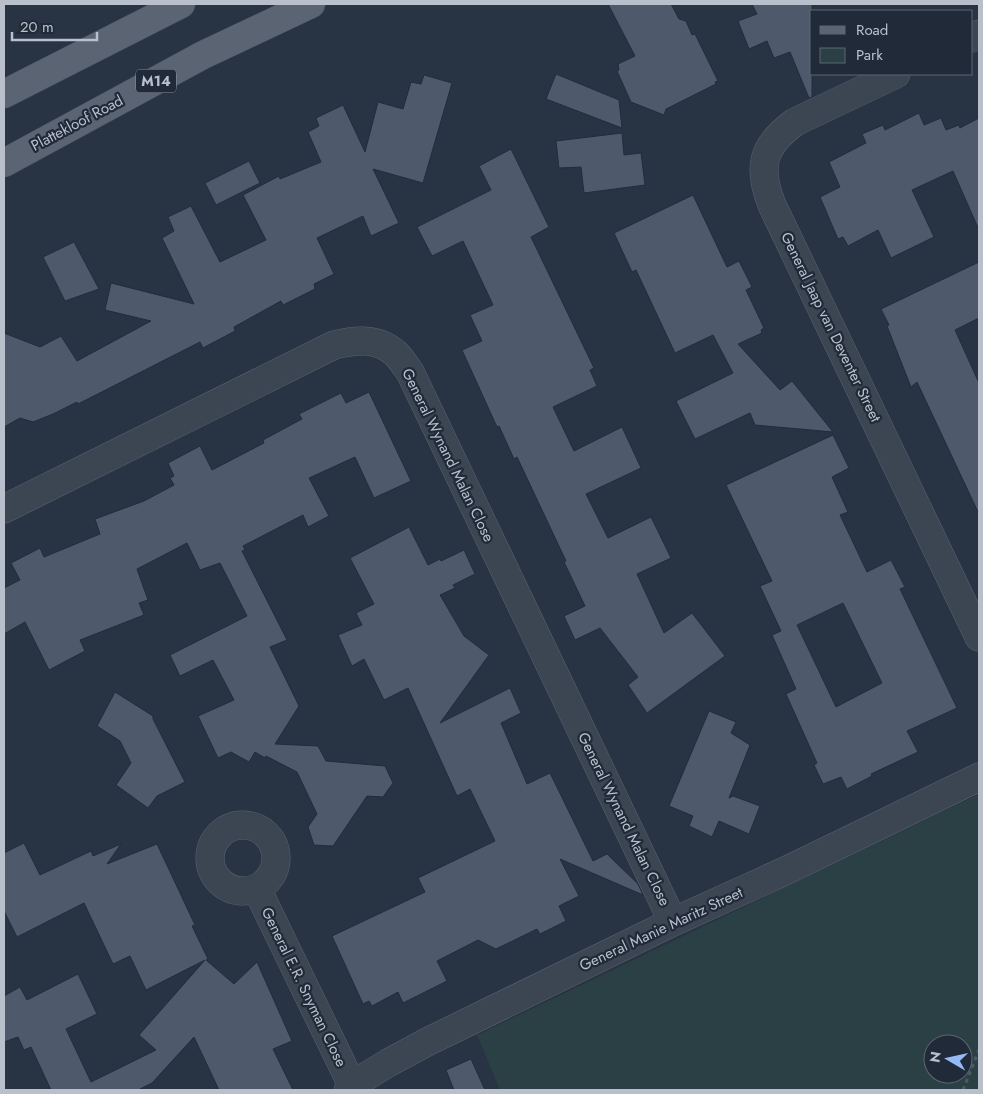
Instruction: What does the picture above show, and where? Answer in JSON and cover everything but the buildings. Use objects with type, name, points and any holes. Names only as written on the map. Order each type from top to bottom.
[{"type":"main road","points":[[4,94],[180,4]]},
{"type":"main road","name":"Plattekloof Road","points":[[4,163],[203,56],[311,4]]},
{"type":"street","name":"General Jaap van Deventer Street","points":[[894,75],[795,122],[771,144],[763,173],[766,190],[772,205],[979,637]]},
{"type":"street","name":"General Wynand Malan Close","points":[[4,509],[334,345],[354,340],[377,343],[394,353],[410,372],[673,922]]},
{"type":"street","name":"General Manie Maritz Street","points":[[350,1088],[388,1063],[429,1041],[673,922],[783,872],[979,777]]},
{"type":"street","name":"General E.R. Snyman Close","points":[[257,889],[350,1088]]},
{"type":"path","points":[[963,1090],[979,1050]]},
{"type":"green space","points":[[979,794],[979,1090],[500,1090],[477,1035]]}]
